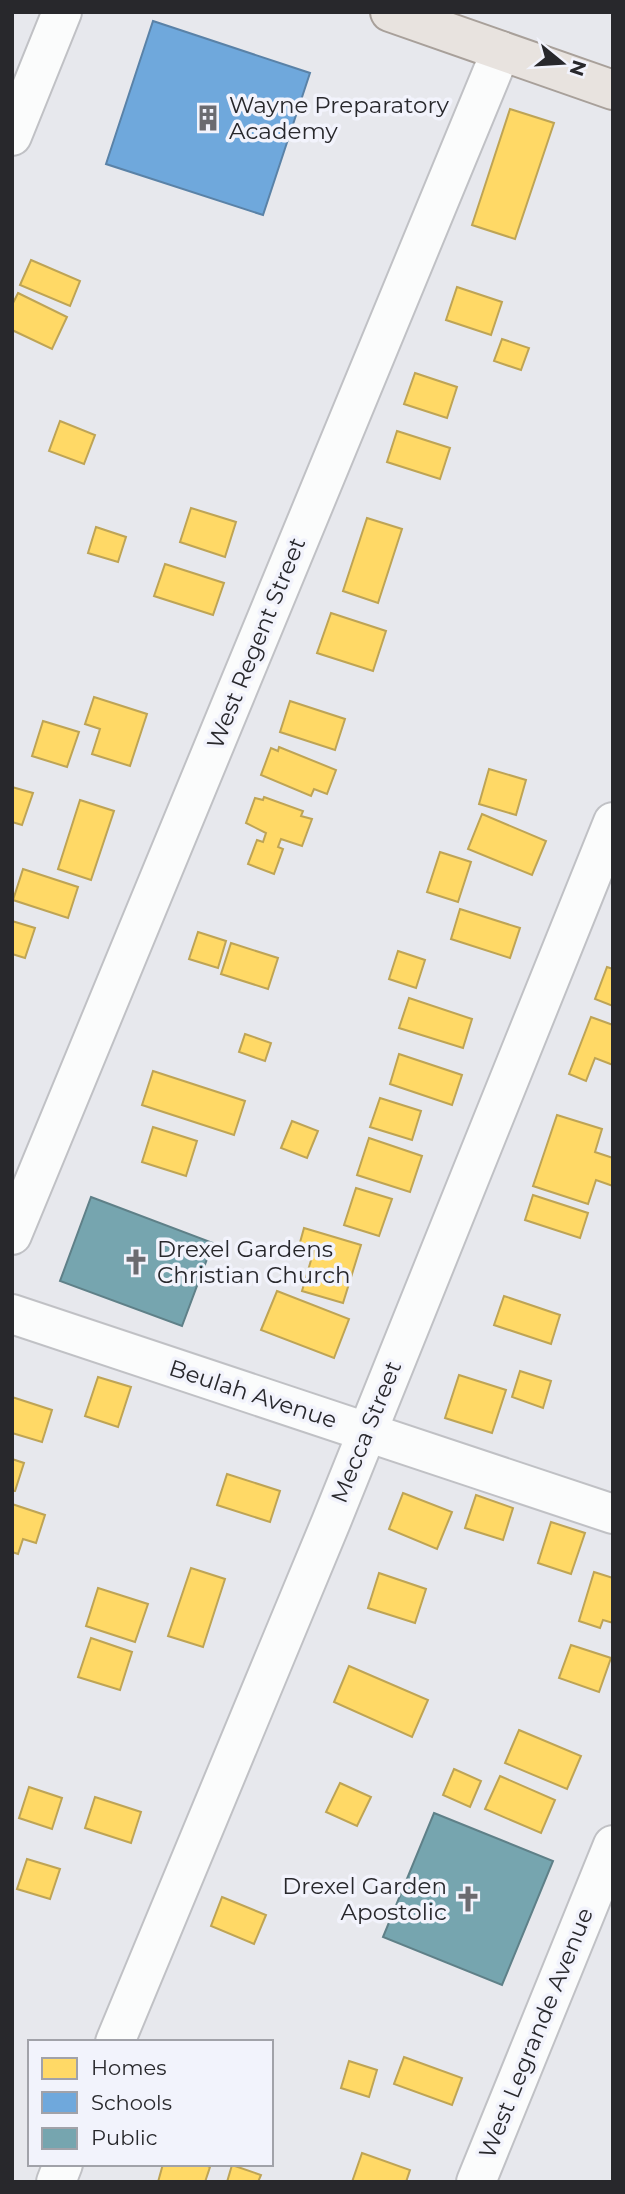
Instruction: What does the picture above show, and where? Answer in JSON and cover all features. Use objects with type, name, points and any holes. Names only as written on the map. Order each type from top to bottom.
[{"type":"main road","points":[[390,12],[613,90]]},
{"type":"street","points":[[12,136],[62,12]]},
{"type":"street","name":"West Regent Street","points":[[12,1236],[501,51]]},
{"type":"street","name":"Mecca Street","points":[[116,2040],[203,1833],[613,822]]},
{"type":"street","name":"Beulah Avenue","points":[[12,1314],[613,1514]]},
{"type":"street","name":"West Legrande Avenue","points":[[476,2182],[613,1845]]},
{"type":"building: Homes","points":[[510,109],[554,123],[515,239],[472,225]]},
{"type":"building: Homes","points":[[31,260],[80,281],[70,306],[20,285]]},
{"type":"building: Homes","points":[[457,287],[502,302],[491,335],[446,320]]},
{"type":"building: Homes","points":[[18,293],[67,317],[52,349],[12,330],[12,305]]},
{"type":"building: Homes","points":[[502,339],[529,348],[521,370],[494,361]]},
{"type":"building: Homes","points":[[415,373],[457,387],[447,418],[404,404]]},
{"type":"building: Homes","points":[[60,421],[95,435],[84,464],[49,451]]},
{"type":"building: Homes","points":[[397,431],[450,448],[440,479],[387,462]]},
{"type":"building: Homes","points":[[191,508],[236,522],[225,557],[180,542]]},
{"type":"building: Homes","points":[[367,518],[402,529],[378,603],[343,591]]},
{"type":"building: Homes","points":[[96,527],[126,537],[118,562],[88,553]]},
{"type":"building: Homes","points":[[165,564],[224,583],[213,615],[154,596]]},
{"type":"building: Homes","points":[[331,613],[386,631],[373,671],[317,653]]},
{"type":"building: Homes","points":[[94,697],[147,714],[130,766],[92,754],[100,729],[85,724]]},
{"type":"building: Homes","points":[[290,701],[345,719],[335,750],[280,732]]},
{"type":"building: Homes","points":[[43,721],[79,732],[67,767],[32,756]]},
{"type":"building: Homes","points":[[279,747],[336,770],[327,794],[314,789],[311,796],[261,775],[271,748],[278,751]]},
{"type":"building: Homes","points":[[489,769],[526,780],[516,815],[479,804]]},
{"type":"building: Homes","points":[[12,787],[33,793],[22,825],[12,822]]},
{"type":"building: Homes","points":[[264,797],[303,811],[301,816],[312,819],[302,846],[281,839],[278,847],[283,849],[274,874],[248,864],[257,840],[263,842],[266,833],[246,823],[255,798],[263,800]]},
{"type":"building: Homes","points":[[80,800],[114,811],[91,880],[58,869]]},
{"type":"building: Homes","points":[[482,814],[546,841],[532,875],[468,849]]},
{"type":"building: Homes","points":[[440,852],[471,862],[458,902],[427,892]]},
{"type":"building: Homes","points":[[23,869],[78,887],[68,918],[13,900]]},
{"type":"building: Homes","points":[[460,909],[520,928],[510,958],[451,939]]},
{"type":"building: Homes","points":[[12,921],[35,928],[25,958],[12,954]]},
{"type":"building: Homes","points":[[198,932],[226,941],[218,968],[189,959]]},
{"type":"building: Homes","points":[[231,943],[278,958],[268,989],[221,974]]},
{"type":"building: Homes","points":[[398,951],[425,960],[416,988],[389,979]]},
{"type":"building: Homes","points":[[607,967],[613,969],[613,1006],[595,999]]},
{"type":"building: Homes","points":[[409,998],[472,1019],[463,1048],[399,1028]]},
{"type":"building: Homes","points":[[591,1017],[613,1025],[613,1065],[595,1058],[586,1081],[569,1074]]},
{"type":"building: Homes","points":[[245,1034],[271,1043],[265,1061],[239,1052]]},
{"type":"building: Homes","points":[[399,1054],[462,1075],[452,1105],[390,1084]]},
{"type":"building: Homes","points":[[153,1071],[245,1101],[234,1135],[142,1105]]},
{"type":"building: Homes","points":[[380,1098],[421,1111],[412,1140],[370,1127]]},
{"type":"building: Homes","points":[[557,1115],[602,1129],[595,1152],[613,1158],[613,1186],[596,1180],[588,1204],[533,1186]]},
{"type":"building: Homes","points":[[292,1121],[318,1131],[307,1158],[281,1148]]},
{"type":"building: Homes","points":[[153,1127],[197,1141],[186,1176],[142,1162]]},
{"type":"building: Homes","points":[[369,1138],[422,1156],[410,1192],[357,1175]]},
{"type":"building: Homes","points":[[356,1188],[392,1199],[379,1236],[344,1225]]},
{"type":"building: Homes","points":[[533,1195],[588,1213],[580,1238],[525,1220]]},
{"type":"building: Homes","points":[[304,1228],[361,1245],[343,1303],[302,1291],[314,1250],[299,1246]]},
{"type":"building: Homes","points":[[277,1291],[349,1319],[334,1358],[261,1330]]},
{"type":"building: Homes","points":[[504,1296],[560,1315],[551,1344],[494,1325]]},
{"type":"building: Homes","points":[[520,1371],[551,1381],[543,1408],[512,1397]]},
{"type":"building: Homes","points":[[459,1375],[506,1390],[492,1433],[445,1418]]},
{"type":"building: Homes","points":[[98,1377],[131,1387],[118,1427],[85,1416]]},
{"type":"building: Homes","points":[[12,1397],[52,1410],[42,1442],[12,1433]]},
{"type":"building: Homes","points":[[12,1459],[24,1463],[15,1491],[12,1491]]},
{"type":"building: Homes","points":[[227,1474],[280,1491],[270,1522],[217,1505]]},
{"type":"building: Homes","points":[[403,1493],[452,1512],[437,1549],[389,1529]]},
{"type":"building: Homes","points":[[476,1495],[513,1508],[503,1540],[465,1528]]},
{"type":"building: Homes","points":[[12,1504],[45,1515],[36,1543],[23,1539],[18,1554],[12,1552]]},
{"type":"building: Homes","points":[[551,1522],[585,1533],[571,1574],[538,1563]]},
{"type":"building: Homes","points":[[191,1568],[225,1579],[203,1647],[168,1636]]},
{"type":"building: Homes","points":[[594,1572],[613,1578],[613,1623],[603,1620],[600,1628],[579,1621]]},
{"type":"building: Homes","points":[[379,1573],[426,1589],[415,1623],[368,1608]]},
{"type":"building: Homes","points":[[98,1588],[148,1604],[135,1642],[86,1626]]},
{"type":"building: Homes","points":[[91,1638],[132,1652],[120,1690],[78,1677]]},
{"type":"building: Homes","points":[[571,1645],[611,1658],[599,1692],[559,1678]]},
{"type":"building: Homes","points":[[349,1666],[428,1700],[412,1737],[334,1702]]},
{"type":"building: Homes","points":[[519,1730],[581,1756],[567,1789],[505,1763]]},
{"type":"building: Homes","points":[[454,1769],[481,1781],[470,1807],[443,1795]]},
{"type":"building: Homes","points":[[500,1776],[555,1800],[541,1833],[485,1809]]},
{"type":"building: Homes","points":[[340,1783],[371,1797],[357,1826],[326,1812]]},
{"type":"building: Homes","points":[[29,1787],[62,1798],[52,1829],[19,1818]]},
{"type":"building: Homes","points":[[95,1797],[141,1812],[131,1843],[85,1828]]},
{"type":"building: Homes","points":[[27,1859],[60,1869],[50,1899],[17,1889]]},
{"type":"building: Homes","points":[[222,1897],[266,1915],[254,1944],[211,1926]]},
{"type":"building: Homes","points":[[404,2057],[462,2078],[452,2105],[394,2084]]},
{"type":"building: Homes","points":[[349,2061],[377,2070],[369,2097],[341,2088]]},
{"type":"building: Homes","points":[[362,2153],[410,2170],[406,2182],[352,2182]]},
{"type":"building: Homes","points":[[162,2166],[210,2167],[205,2182],[158,2182]]},
{"type":"building: Homes","points":[[232,2166],[261,2175],[258,2182],[227,2182]]},
{"type":"building: Schools","name":"Wayne Preparatory Academy","points":[[153,21],[310,73],[263,215],[106,164]]},
{"type":"building: Public","name":"Drexel Gardens Christian Church","points":[[91,1197],[213,1243],[182,1326],[60,1281]]},
{"type":"building: Public","name":"Drexel Garden Apostolic","points":[[434,1813],[553,1861],[502,1985],[383,1937]]},
{"type":"place","name":"Wayne Preparatory Academy","points":[[208,118]]},
{"type":"place","name":"Drexel Gardens Christian Church","points":[[136,1262]]},
{"type":"place","name":"Drexel Garden Apostolic","points":[[468,1899]]}]
